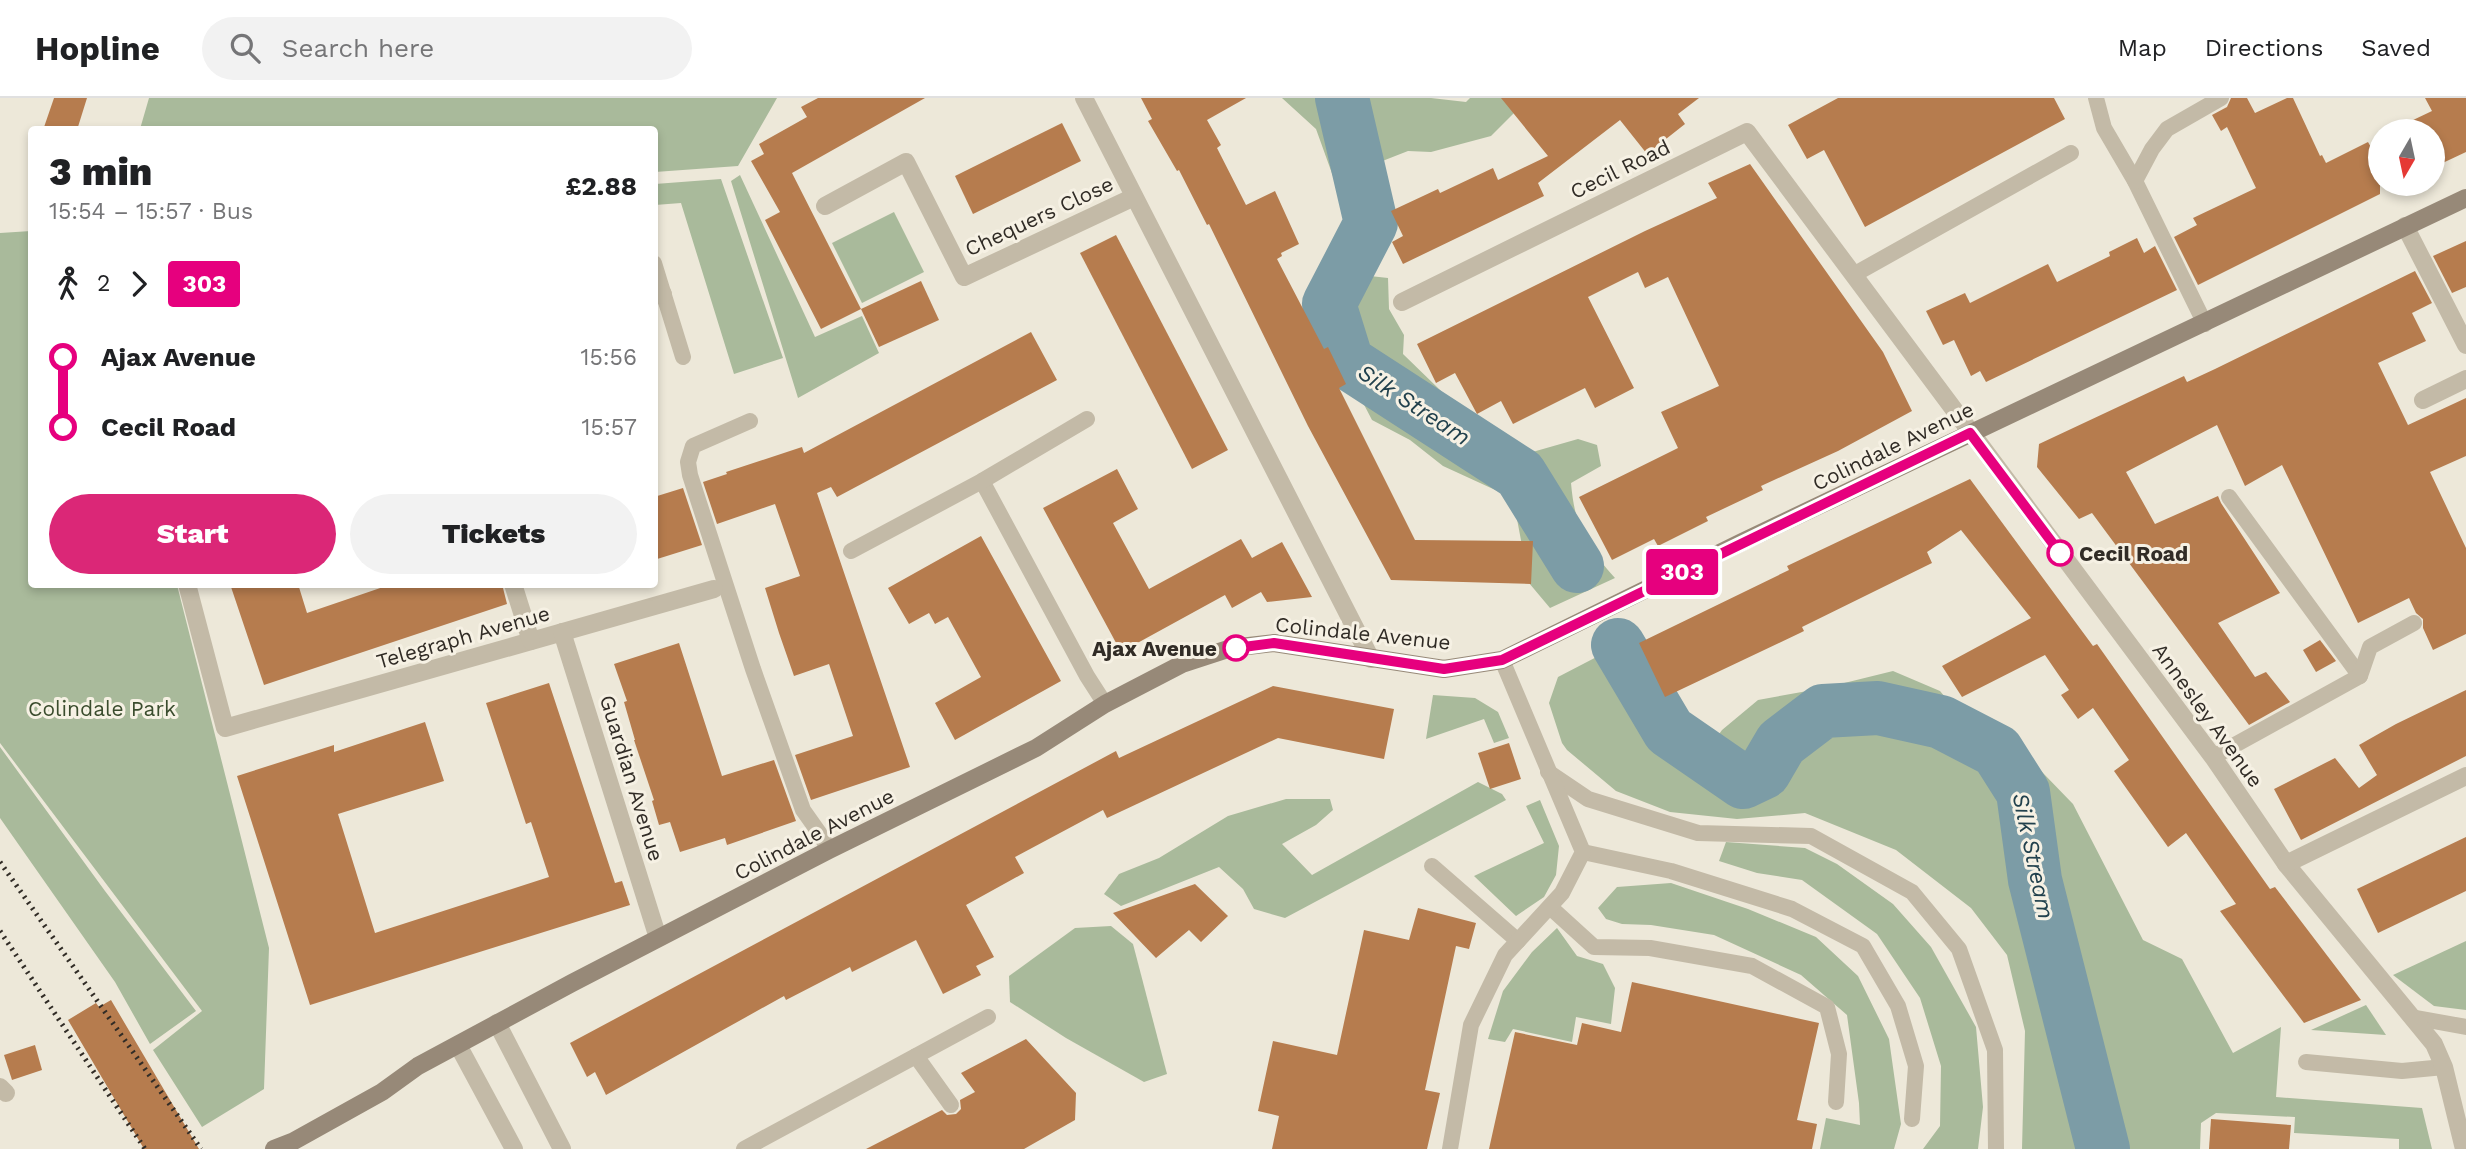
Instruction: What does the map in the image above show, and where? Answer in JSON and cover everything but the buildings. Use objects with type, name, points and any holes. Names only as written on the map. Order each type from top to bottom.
[{"type":"street","points":[[1084,98],[1371,659]]},
{"type":"street","name":"Cecil Road","points":[[1402,302],[1747,131],[1970,433]]},
{"type":"street","name":"Chequers Close","points":[[825,206],[906,162],[964,277],[1134,197]]},
{"type":"street","name":"Colindale Avenue","points":[[274,1149],[292,1142],[382,1092],[418,1066],[497,1023],[829,850],[1036,748],[1105,704],[1182,664],[1231,648],[1274,643],[1444,669],[1502,660],[1970,433],[2205,324],[2466,198]]},
{"type":"street","points":[[2405,226],[2466,345]]},
{"type":"street","points":[[2423,400],[2466,379]]},
{"type":"street","name":"Annesley Avenue","points":[[1970,433],[2213,757],[2286,864],[2434,1044],[2444,1067],[2464,1149]]},
{"type":"street","name":"Telegraph Avenue","points":[[188,588],[225,728],[714,589]]},
{"type":"street","points":[[514,588],[531,641]]},
{"type":"street","name":"Guardian Avenue","points":[[562,632],[658,938]]},
{"type":"street","points":[[2286,864],[2466,776]]},
{"type":"street","points":[[497,1023],[562,1149]]},
{"type":"street","points":[[457,1045],[514,1149]]},
{"type":"lane","points":[[2096,98],[2104,128],[2135,181],[2205,324]]},
{"type":"lane","points":[[2135,181],[2152,149],[2167,129],[2221,98]]},
{"type":"lane","points":[[1855,274],[2071,153]]},
{"type":"lane","points":[[659,295],[682,357]]},
{"type":"lane","points":[[851,551],[982,481],[1087,419]]},
{"type":"lane","points":[[750,422],[693,446],[688,462],[690,475],[753,670],[803,810],[829,850]]},
{"type":"lane","points":[[982,481],[1087,676],[1105,704]]},
{"type":"lane","points":[[2229,497],[2360,676]]},
{"type":"lane","points":[[2213,757],[2360,676],[2370,647],[2414,623]]},
{"type":"lane","points":[[1502,660],[1583,852]]},
{"type":"lane","points":[[1548,772],[1588,799],[1698,833],[1811,836],[1912,892],[1959,949],[1995,1050],[1996,1149]]},
{"type":"lane","points":[[1450,1149],[1471,1025],[1506,955],[1562,893],[1583,852]]},
{"type":"lane","points":[[1583,852],[1671,871],[1792,909],[1863,946],[1898,1006],[1916,1066],[1912,1119]]},
{"type":"lane","points":[[1432,866],[1518,941]]},
{"type":"lane","points":[[1550,906],[1594,947],[1650,948],[1752,965],[1827,1007],[1839,1054],[1836,1102]]},
{"type":"lane","points":[[744,1149],[988,1017]]},
{"type":"lane","points":[[2411,1017],[2466,1027]]},
{"type":"lane","points":[[916,1056],[951,1105]]},
{"type":"lane","points":[[2306,1062],[2402,1071],[2444,1067]]},
{"type":"green space","points":[[149,98],[777,98],[738,166],[658,172],[658,126],[141,126]]},
{"type":"green space","points":[[1282,98],[1431,98],[1466,102],[1470,98],[1521,98],[1520,107],[1491,136],[1431,152],[1408,151],[1350,178],[1334,179],[1316,129]]},
{"type":"green space","points":[[740,175],[815,337],[862,316],[879,353],[798,398],[731,181]]},
{"type":"green space","points":[[721,179],[783,358],[734,374],[681,203],[658,205],[658,184]]},
{"type":"green space","points":[[894,212],[924,272],[862,303],[832,243]]},
{"type":"green space","name":"Colindale Park","points":[[28,231],[28,588],[178,588],[269,948],[264,1089],[202,1127],[153,1050],[202,1011],[0,743],[0,233]]},
{"type":"green space","points":[[1370,276],[1388,278],[1389,309],[1404,335],[1403,354],[1475,424],[1529,453],[1578,439],[1597,445],[1601,466],[1571,483],[1573,499],[1579,524],[1589,545],[1615,578],[1550,608],[1529,583],[1517,519],[1504,494],[1443,466],[1410,440],[1372,420],[1334,347],[1350,292]]},
{"type":"green space","points":[[1610,650],[1643,711],[1667,747],[1698,764],[1722,730],[1758,700],[1824,688],[1893,671],[1940,691],[1984,744],[2011,740],[2073,804],[2143,940],[2182,959],[2233,1053],[2281,1027],[2276,1097],[2422,1108],[2432,1149],[2399,1149],[2399,1139],[2294,1133],[2295,1117],[2216,1113],[2201,1123],[2200,1149],[2022,1149],[2025,1031],[2007,955],[1971,908],[1896,850],[1805,813],[1737,819],[1670,812],[1616,791],[1567,750],[1562,743],[1549,703],[1558,677]]},
{"type":"green space","points":[[1433,695],[1475,698],[1498,712],[1509,738],[1494,743],[1484,719],[1426,739]]},
{"type":"green space","points":[[0,747],[196,1011],[150,1044],[115,982],[0,818]]},
{"type":"green space","points":[[1478,782],[1502,794],[1506,800],[1285,918],[1254,909],[1243,889],[1219,867],[1121,906],[1104,894],[1119,874],[1159,858],[1228,816],[1286,799],[1330,799],[1333,810],[1316,825],[1282,844],[1312,875]]},
{"type":"green space","points":[[1540,800],[1559,846],[1556,875],[1544,897],[1516,916],[1474,876],[1544,843],[1526,806]]},
{"type":"green space","points":[[1726,842],[1805,848],[1837,864],[1893,904],[1931,947],[1976,1027],[1983,1107],[1978,1149],[1923,1149],[1940,1126],[1941,1066],[1920,998],[1877,934],[1802,880],[1757,873],[1719,861]]},
{"type":"green space","points":[[1671,883],[1748,909],[1816,937],[1858,976],[1889,1039],[1901,1124],[1894,1149],[1820,1149],[1826,1118],[1860,1125],[1859,1103],[1847,1015],[1801,975],[1714,935],[1651,925],[1622,924],[1606,919],[1598,908],[1617,887]]},
{"type":"green space","points":[[1111,926],[1133,944],[1167,1074],[1144,1082],[1066,1038],[1010,1002],[1009,976],[1075,928]]},
{"type":"green space","points":[[1557,928],[1577,956],[1603,964],[1615,988],[1611,1024],[1576,1017],[1572,1042],[1513,1029],[1505,1042],[1488,1039],[1503,991],[1532,952]]},
{"type":"green space","points":[[2466,941],[2466,1010],[2434,1006],[2393,975]]},
{"type":"green space","points":[[2366,1005],[2386,1035],[2311,1030]]},
{"type":"waterway","name":"Silk Stream","points":[[1342,98],[1371,223],[1329,304],[1347,362],[1520,474],[1577,566]]},
{"type":"waterway","name":"Silk Stream","points":[[1618,645],[1669,731],[1743,782],[1764,772],[1781,743],[1823,711],[1878,708],[1941,722],[1997,751],[2023,792],[2035,880],[2103,1149]]},
{"type":"railway","points":[[0,862],[201,1149]]},
{"type":"railway","points":[[0,931],[145,1149]]},
{"type":"bus line","name":"303","points":[[1236,648],[1274,643],[1444,669],[1502,660],[1970,433],[2060,553]]},
{"type":"place","name":"Cecil Road","points":[[2060,553]]},
{"type":"place","name":"Ajax Avenue","points":[[1236,648]]}]
